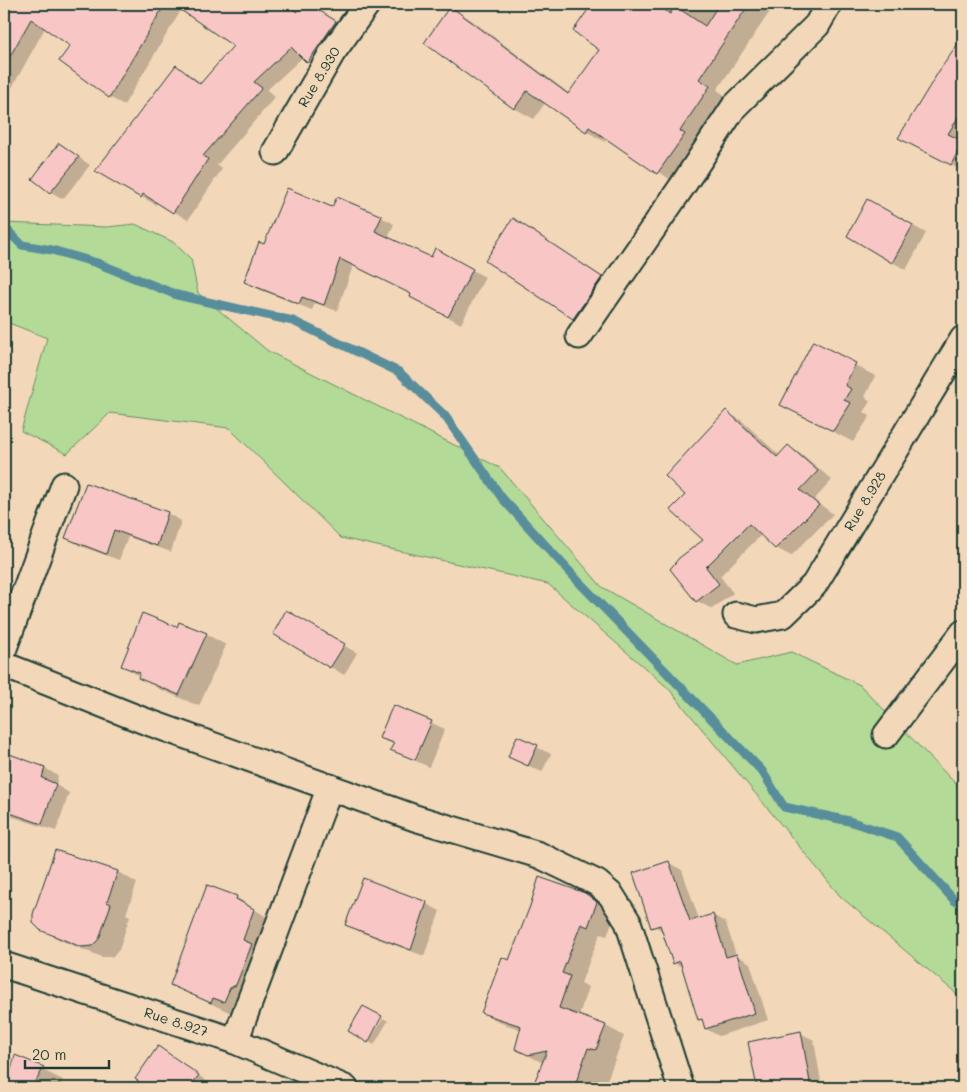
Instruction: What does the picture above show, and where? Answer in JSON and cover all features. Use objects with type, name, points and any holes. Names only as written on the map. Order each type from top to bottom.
[{"type":"street","name":"Rue 8.930","points":[[275,152],[332,53],[367,4]]},
{"type":"street","points":[[579,336],[684,185],[734,107],[817,25],[829,4]]},
{"type":"street","name":"Rue 8.928","points":[[736,615],[756,620],[783,615],[814,585],[963,340]]},
{"type":"street","points":[[4,648],[64,485]]},
{"type":"street","points":[[886,735],[963,632]]},
{"type":"street","points":[[4,665],[142,720],[415,818],[539,855],[597,883],[611,895],[628,922],[681,1088]]},
{"type":"street","points":[[235,1041],[330,787]]},
{"type":"street","name":"Rue 8.927","points":[[4,965],[235,1041],[345,1088]]},
{"type":"green space","points":[[4,223],[107,227],[135,224],[173,242],[191,259],[198,293],[268,351],[500,468],[602,587],[737,665],[791,652],[860,685],[956,784],[963,802],[963,999],[841,897],[668,688],[548,584],[341,538],[229,428],[110,413],[67,454],[21,431],[47,338],[4,321]]},
{"type":"building","points":[[4,4],[165,4],[109,98],[59,61],[70,46],[31,19],[4,67]]},
{"type":"building","points":[[172,4],[286,4],[297,12],[303,4],[309,4],[336,21],[307,63],[291,47],[254,82],[262,88],[203,156],[208,159],[173,213],[143,194],[141,198],[95,171],[176,65],[200,84],[233,46]]},
{"type":"building","points":[[592,4],[655,4],[670,14],[675,6],[705,26],[719,4],[749,4],[699,79],[710,86],[680,131],[685,134],[657,174],[589,127],[586,132],[527,91],[514,109],[424,43],[450,6],[568,94],[599,50],[573,31]]},
{"type":"building","points":[[963,37],[963,109],[948,134],[963,141],[951,165],[898,138],[939,71]]},
{"type":"building","points":[[59,143],[79,157],[50,193],[32,179]]},
{"type":"building","points":[[287,188],[332,207],[337,197],[382,216],[375,231],[431,257],[435,248],[473,269],[448,317],[410,297],[411,294],[340,259],[324,305],[302,297],[299,304],[244,282],[259,242],[264,244]]},
{"type":"building","points":[[867,199],[913,225],[892,263],[847,236]]},
{"type":"building","points":[[513,218],[602,277],[573,319],[485,261]]},
{"type":"building","points":[[813,341],[856,363],[845,385],[851,389],[844,400],[851,403],[833,431],[780,405]]},
{"type":"building","points":[[726,410],[777,457],[788,445],[818,471],[800,490],[819,505],[775,549],[749,524],[706,567],[719,584],[696,602],[670,569],[679,558],[703,540],[670,510],[685,495],[665,476]]},
{"type":"building","points":[[86,483],[168,512],[157,546],[114,530],[106,554],[65,538]]},
{"type":"building","points":[[286,610],[345,644],[330,668],[273,634]]},
{"type":"building","points":[[142,613],[177,627],[179,622],[207,633],[179,695],[138,678],[140,673],[121,666]]},
{"type":"building","points":[[393,705],[432,721],[415,760],[390,750],[394,743],[379,738]]},
{"type":"building","points":[[517,736],[538,745],[528,766],[508,757]]},
{"type":"building","points":[[4,752],[45,767],[42,778],[56,784],[42,824],[4,811]]},
{"type":"building","points":[[55,850],[118,871],[107,902],[111,904],[99,939],[92,946],[81,947],[40,930],[33,923],[33,914]]},
{"type":"building","points":[[669,861],[690,921],[713,914],[726,957],[737,954],[755,1013],[705,1029],[702,1019],[698,1020],[680,961],[673,964],[660,925],[651,928],[633,873]]},
{"type":"building","points":[[539,877],[585,893],[597,902],[588,927],[581,924],[562,973],[570,976],[559,1008],[606,1025],[596,1050],[588,1048],[574,1088],[532,1088],[547,1051],[528,1055],[515,1049],[521,1026],[481,1013],[502,957],[509,960]]},
{"type":"building","points":[[363,878],[427,902],[411,950],[345,925]]},
{"type":"building","points":[[207,885],[237,896],[236,899],[254,909],[243,940],[252,944],[236,985],[230,988],[224,1002],[213,998],[211,1003],[170,985]]},
{"type":"building","points":[[363,1006],[382,1016],[368,1043],[348,1031]]},
{"type":"building","points":[[801,1031],[811,1088],[757,1088],[748,1042]]},
{"type":"building","points":[[158,1046],[199,1075],[189,1088],[148,1088],[135,1079]]},
{"type":"building","points":[[15,1055],[44,1067],[32,1088],[6,1088]]},
{"type":"waterway","points":[[4,227],[22,245],[52,250],[97,263],[177,295],[293,321],[399,372],[445,416],[502,498],[579,582],[762,771],[784,807],[849,821],[897,837],[955,901]]}]
